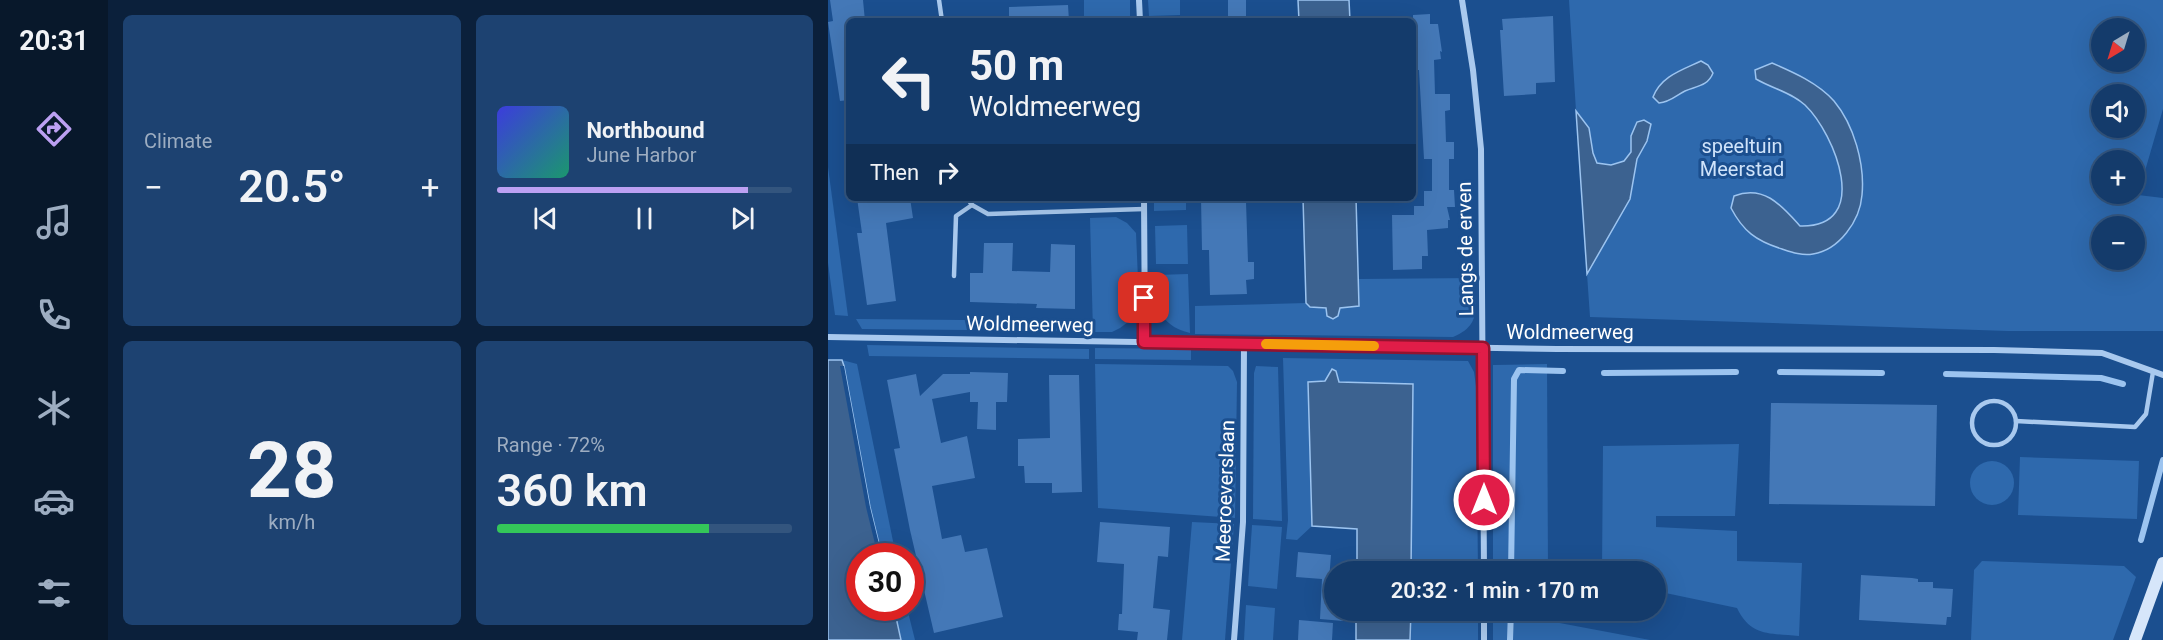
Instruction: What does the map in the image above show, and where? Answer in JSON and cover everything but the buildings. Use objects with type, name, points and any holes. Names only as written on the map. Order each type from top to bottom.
[{"type":"main road","points":[[2135,640],[2163,563]]},
{"type":"street","points":[[1139,0],[1140,18]]},
{"type":"street","name":"Langs de erven","points":[[1462,0],[1473,70],[1480,149],[1484,561]]},
{"type":"street","points":[[1144,201],[1144,342]]},
{"type":"street","name":"Woldmeerweg","points":[[828,337],[1483,348],[1994,350],[2102,353],[2163,375]]},
{"type":"street","name":"Meeroeverslaan","points":[[1234,640],[1243,522],[1244,344]]},
{"type":"street","points":[[1484,621],[1484,640]]},
{"type":"lane","points":[[939,0],[941,18]]},
{"type":"lane","points":[[970,201],[972,205],[988,214],[1144,209]]},
{"type":"lane","points":[[954,276],[956,216],[972,205]]},
{"type":"lane","points":[[2016,421],[2135,428],[2146,414],[2153,372]]},
{"type":"lane","points":[[1997,400],[2010,408],[2016,421],[2013,435],[1996,445],[1983,442],[1977,437],[1972,423],[1977,409],[1982,404],[1997,400]]},
{"type":"green space","points":[[1084,0],[1130,0],[1130,18],[1084,18]]},
{"type":"green space","points":[[1148,0],[1180,0],[1180,15],[1149,16]]},
{"type":"green space","name":"speeltuin Meerstad","points":[[1569,0],[2163,0],[2163,109],[2145,171],[2145,150],[2091,150],[2091,204],[2145,204],[2145,196],[2163,198],[2163,331],[2008,331],[1590,317],[1587,274],[1590,267],[1580,117],[1576,111]]},
{"type":"green space","points":[[828,167],[848,316],[835,315],[828,263]]},
{"type":"green space","points":[[1154,201],[1186,201],[1186,210],[1154,211]]},
{"type":"green space","points":[[1116,217],[1127,223],[1136,233],[1139,302],[1128,322],[1120,328],[1112,332],[1093,332],[1090,218]]},
{"type":"green space","points":[[1187,225],[1188,264],[1156,264],[1155,226]]},
{"type":"green space","points":[[1188,274],[1190,333],[1170,324],[1165,319],[1158,304],[1156,286],[1156,275]]},
{"type":"green space","points":[[1474,278],[1476,305],[1473,320],[1469,327],[1453,337],[1195,334],[1195,306],[1306,303],[1324,309],[1359,306],[1359,279]]},
{"type":"green space","points":[[856,319],[1087,321],[1087,331],[862,329]]},
{"type":"green space","points":[[867,345],[1089,349],[1089,359],[869,356]]},
{"type":"green space","points":[[1095,348],[1191,349],[1191,360],[1095,359]]},
{"type":"green space","points":[[1283,358],[1468,361],[1474,372],[1476,386],[1478,561],[1411,561],[1413,384],[1339,382],[1338,376],[1325,381],[1308,382],[1312,526],[1297,540],[1286,539],[1288,520]]},
{"type":"green space","points":[[842,360],[857,364],[893,543],[879,543]]},
{"type":"green space","points":[[1095,364],[1228,366],[1233,371],[1237,382],[1235,518],[1098,508]]},
{"type":"green space","points":[[1547,364],[1548,561],[1493,561],[1493,365]]},
{"type":"green space","points":[[1256,366],[1278,367],[1282,521],[1253,519],[1254,373]]},
{"type":"green space","points":[[1739,444],[1735,516],[1656,516],[1656,527],[1737,531],[1737,561],[1802,563],[1799,636],[1762,632],[1755,629],[1742,617],[1737,608],[1666,593],[1666,561],[1602,561],[1603,446]]},
{"type":"green space","points":[[2020,457],[2139,461],[2137,519],[2018,515]]},
{"type":"green space","points":[[1992,461],[2007,468],[2014,483],[2007,498],[1992,505],[1977,498],[1970,483],[1977,468]]},
{"type":"green space","points":[[1192,522],[1234,524],[1225,640],[1182,640]]},
{"type":"green space","points":[[1252,525],[1282,527],[1277,589],[1248,586]]},
{"type":"green space","points":[[1982,561],[2124,566],[2136,577],[2113,640],[1971,640],[1974,570]]},
{"type":"green space","points":[[1246,605],[1275,608],[1273,640],[1244,640]]},
{"type":"green space","points":[[897,621],[910,621],[915,640],[901,640]]},
{"type":"green space","points":[[1411,621],[1478,621],[1478,640],[1410,640]]},
{"type":"green space","points":[[1493,621],[1549,621],[1650,640],[1493,640]]},
{"type":"shaded area","points":[[1298,0],[1349,0],[1350,18],[1299,18]]},
{"type":"shaded area","points":[[1701,61],[1708,65],[1713,73],[1705,83],[1663,102],[1659,103],[1653,97],[1667,79]]},
{"type":"shaded area","points":[[1772,63],[1813,83],[1834,101],[1847,121],[1860,158],[1862,195],[1857,215],[1847,233],[1831,247],[1813,254],[1793,252],[1758,239],[1740,223],[1731,208],[1734,196],[1745,193],[1763,195],[1772,199],[1800,226],[1822,223],[1836,212],[1842,196],[1841,177],[1836,157],[1827,136],[1816,119],[1800,101],[1756,79],[1755,70]]},
{"type":"shaded area","points":[[1576,111],[1589,128],[1597,163],[1611,165],[1624,161],[1631,152],[1631,136],[1637,122],[1644,120],[1651,124],[1647,141],[1637,159],[1630,199],[1587,274]]},
{"type":"shaded area","points":[[1303,201],[1356,201],[1359,306],[1340,308],[1338,316],[1333,319],[1327,316],[1326,308],[1310,307],[1306,303]]},
{"type":"shaded area","points":[[828,360],[842,360],[879,543],[846,543],[846,621],[897,621],[901,640],[828,640]]},
{"type":"shaded area","points":[[1332,369],[1336,371],[1339,382],[1413,384],[1411,561],[1357,561],[1357,529],[1312,526],[1308,382],[1325,381]]},
{"type":"shaded area","points":[[1356,621],[1411,621],[1410,640],[1356,640]]},
{"type":"pier","points":[[840,366],[844,366],[879,543],[875,543]]},
{"type":"waterway","points":[[1511,561],[1514,379],[1519,370],[1563,371]]},
{"type":"waterway","points":[[1604,373],[1736,372]]},
{"type":"waterway","points":[[1780,372],[1882,373]]},
{"type":"waterway","points":[[1946,374],[2101,378],[2123,384]]},
{"type":"waterway","points":[[2141,540],[2163,460]]},
{"type":"waterway","points":[[1510,640],[1511,621]]},
{"type":"slow traffic","points":[[1266,344],[1374,346]]},
{"type":"route","points":[[1144,298],[1144,342],[1483,348],[1484,500]]}]
